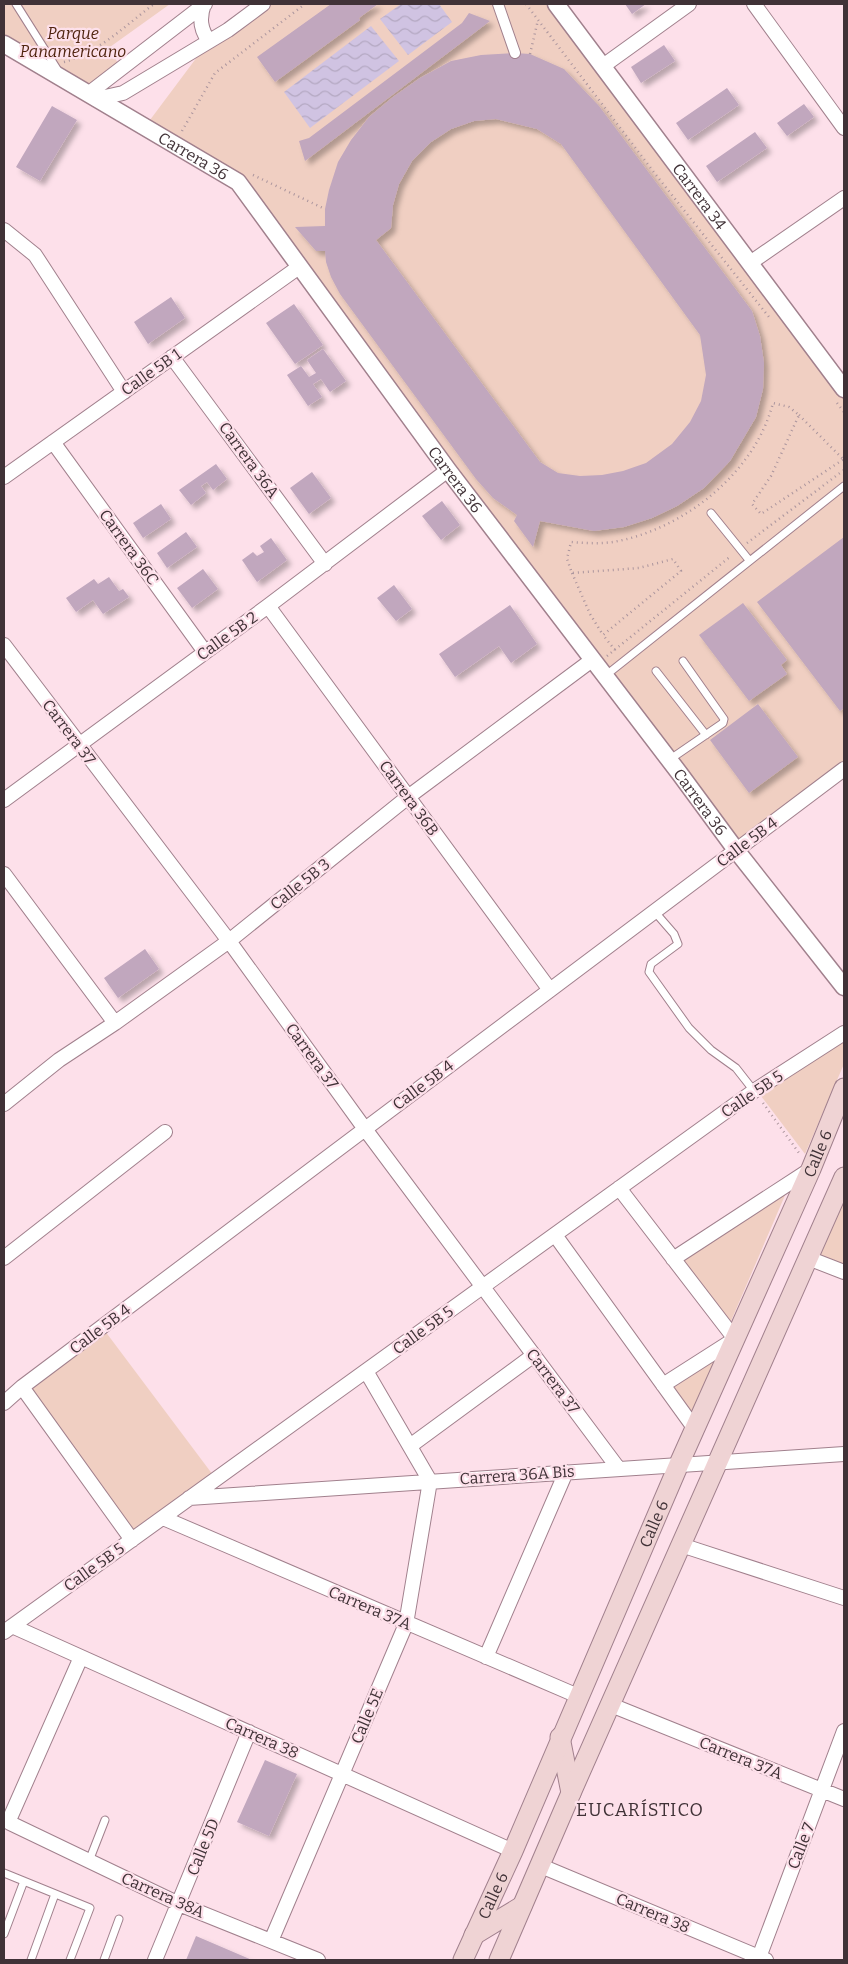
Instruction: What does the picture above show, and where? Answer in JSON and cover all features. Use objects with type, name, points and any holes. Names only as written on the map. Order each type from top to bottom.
[{"type":"main road","name":"Calle 6","points":[[463,1960],[735,1339],[808,1164],[844,1088]]},
{"type":"main road","name":"Calle 6","points":[[500,1960],[571,1793],[844,1177]]},
{"type":"main road","points":[[560,1737],[571,1793]]},
{"type":"main road","points":[[474,1935],[522,1906]]},
{"type":"street","points":[[204,4],[200,19],[201,27],[209,41]]},
{"type":"street","points":[[92,96],[204,4]]},
{"type":"street","points":[[92,96],[123,93],[228,30],[263,4]]},
{"type":"street","points":[[498,4],[515,54]]},
{"type":"street","name":"Carrera 34","points":[[556,4],[750,263],[838,393]]},
{"type":"street","points":[[603,66],[689,4]]},
{"type":"street","points":[[754,4],[844,128]]},
{"type":"street","name":"Carrera 36","points":[[4,44],[238,182],[448,470],[600,658],[604,676],[736,850],[844,987]]},
{"type":"street","points":[[750,263],[844,198]]},
{"type":"street","points":[[4,230],[35,255],[124,392]]},
{"type":"street","name":"Calle 5B 1","points":[[4,477],[299,267]]},
{"type":"street","name":"Carrera 36A","points":[[172,357],[325,564]]},
{"type":"street","name":"Carrera 36C","points":[[53,442],[205,652]]},
{"type":"street","name":"Calle 5B 2","points":[[4,800],[325,564],[448,470]]},
{"type":"street","name":"Carrera 36B","points":[[268,606],[550,990]]},
{"type":"street","name":"Carrera 37","points":[[4,645],[228,941],[365,1129],[618,1468]]},
{"type":"street","name":"Calle 5B 3","points":[[4,1104],[59,1060],[115,1023],[228,941],[408,797],[600,658]]},
{"type":"street","name":"Calle 5B 4","points":[[4,1403],[22,1387],[844,769]]},
{"type":"street","points":[[4,874],[115,1023]]},
{"type":"street","name":"Calle 5B 5","points":[[8,1629],[754,1091],[844,1033]]},
{"type":"street","points":[[4,1258],[164,1132]]},
{"type":"street","points":[[673,1260],[808,1164]]},
{"type":"street","points":[[619,1188],[735,1339],[664,1385]]},
{"type":"street","points":[[555,1235],[695,1429]]},
{"type":"street","points":[[808,1258],[844,1272]]},
{"type":"street","points":[[410,1446],[534,1355]]},
{"type":"street","points":[[366,1371],[430,1481]]},
{"type":"street","points":[[22,1387],[132,1540]]},
{"type":"street","name":"Carrera 36A Bis","points":[[189,1498],[844,1454]]},
{"type":"street","points":[[486,1657],[566,1472]]},
{"type":"street","name":"Calle 5E","points":[[271,1941],[406,1624],[430,1481]]},
{"type":"street","name":"Carrera 37A","points":[[163,1518],[406,1624],[578,1696]]},
{"type":"street","points":[[681,1544],[844,1598]]},
{"type":"street","name":"Carrera 38","points":[[8,1629],[81,1657],[512,1851]]},
{"type":"street","name":"Carrera 38A","points":[[81,1657],[10,1818],[10,1823],[180,1904],[318,1960]]},
{"type":"street","name":"Carrera 37A","points":[[611,1705],[844,1799]]},
{"type":"street","name":"Calle 7","points":[[761,1959],[844,1731]]},
{"type":"street","name":"Calle 5D","points":[[155,1960],[180,1904],[249,1732]]},
{"type":"street","name":"Carrera 38","points":[[541,1866],[761,1959]]},
{"type":"lane","points":[[16,4],[63,79]]},
{"type":"lane","points":[[604,676],[844,486]]},
{"type":"lane","points":[[711,513],[749,560]]},
{"type":"lane","points":[[669,760],[722,722],[723,715],[683,661]]},
{"type":"lane","points":[[656,671],[706,735]]},
{"type":"lane","points":[[654,912],[674,934],[678,944],[651,964],[649,972],[689,1028],[711,1050],[736,1068],[754,1091]]},
{"type":"lane","points":[[89,1861],[105,1820]]},
{"type":"lane","points":[[4,1873],[90,1908],[70,1960]]},
{"type":"lane","points":[[4,1934],[24,1881]]},
{"type":"lane","points":[[31,1960],[55,1894]]},
{"type":"lane","points":[[104,1960],[119,1919]]},
{"type":"path","points":[[51,61],[62,62],[77,58],[96,48],[154,4]]},
{"type":"path","points":[[180,135],[215,73],[305,4]]},
{"type":"path","points":[[526,4],[656,175],[772,320]]},
{"type":"path","points":[[530,54],[538,20]]},
{"type":"path","points":[[245,171],[325,209]]},
{"type":"path","points":[[838,393],[844,412]]},
{"type":"path","points":[[615,650],[590,614],[572,573],[567,559],[571,542],[592,544],[613,542],[633,537],[662,526],[684,513],[723,485],[741,465],[762,432],[773,403],[788,407],[799,415],[844,459],[761,514],[752,504],[771,476],[799,415]]},
{"type":"path","points":[[600,658],[615,650],[740,548],[844,470]]},
{"type":"path","points":[[572,573],[638,568],[673,559],[681,571],[603,635]]},
{"type":"path","points":[[754,1091],[808,1164]]},
{"type":"green space","name":"Parque Panamericano","points":[[4,4],[170,4],[110,47],[120,68],[88,94],[4,44]]},
{"type":"green space","points":[[263,4],[556,4],[844,389],[844,769],[736,850],[238,182],[144,128],[209,41]]},
{"type":"green space","points":[[844,1038],[844,1064],[805,1154],[758,1092]]},
{"type":"green space","points":[[844,1177],[844,1272],[808,1258]]},
{"type":"green space","points":[[786,1193],[731,1321],[677,1260]]},
{"type":"green space","points":[[102,1327],[216,1479],[132,1540],[22,1387]]},
{"type":"green space","points":[[719,1355],[689,1419],[667,1385]]},
{"type":"water","points":[[401,4],[439,4],[452,22],[408,55],[380,19]]},
{"type":"water","points":[[371,26],[399,61],[310,128],[284,92]]},
{"type":"building","points":[[331,4],[378,4],[359,18],[360,20],[275,82],[257,57]]},
{"type":"building","points":[[625,4],[646,4],[632,14]]},
{"type":"building","points":[[469,13],[490,21],[305,161],[299,141],[309,138],[462,23]]},
{"type":"building","points":[[664,45],[675,61],[641,83],[631,67]]},
{"type":"building","points":[[530,54],[564,69],[599,106],[752,311],[760,336],[764,363],[763,389],[756,417],[730,461],[704,488],[677,506],[652,518],[624,527],[594,531],[540,521],[533,547],[514,521],[517,515],[493,498],[476,479],[340,294],[331,277],[325,251],[316,251],[295,227],[325,226],[325,209],[338,162],[351,140],[369,117],[420,78],[451,61],[481,55]],"holes":[[[496,119],[537,129],[561,144],[700,335],[706,375],[701,401],[690,422],[672,444],[646,463],[623,471],[602,475],[580,476],[558,473],[540,462],[376,240],[391,228],[393,205],[399,184],[412,161],[431,142],[451,129],[474,121]]]},
{"type":"building","points":[[727,88],[739,105],[688,140],[676,123]]},
{"type":"building","points":[[804,104],[814,117],[787,136],[777,123]]},
{"type":"building","points":[[52,106],[77,120],[40,181],[16,167]]},
{"type":"building","points":[[755,132],[767,148],[717,182],[706,166]]},
{"type":"building","points":[[171,297],[185,318],[148,344],[134,322]]},
{"type":"building","points":[[294,304],[323,345],[295,364],[266,323]]},
{"type":"building","points":[[323,349],[346,381],[330,392],[321,379],[313,384],[322,397],[308,406],[287,375],[301,366],[309,377],[316,373],[307,360]]},
{"type":"building","points":[[216,464],[227,479],[213,490],[207,482],[201,486],[206,493],[191,505],[179,490]]},
{"type":"building","points":[[312,472],[331,498],[309,514],[290,488]]},
{"type":"building","points":[[442,501],[460,525],[441,540],[422,516]]},
{"type":"building","points":[[161,504],[171,519],[143,538],[133,523]]},
{"type":"building","points":[[186,532],[197,547],[167,568],[157,553]]},
{"type":"building","points":[[844,537],[844,708],[840,711],[757,602]]},
{"type":"building","points":[[271,538],[287,560],[257,582],[242,560],[253,552],[257,556],[264,552],[260,546]]},
{"type":"building","points":[[203,569],[218,589],[192,608],[177,588]]},
{"type":"building","points":[[109,577],[119,591],[123,589],[129,597],[103,614],[93,600],[76,612],[66,598],[94,579],[98,584]]},
{"type":"building","points":[[394,585],[412,609],[396,621],[377,598]]},
{"type":"building","points":[[743,603],[787,660],[781,665],[787,674],[749,701],[699,635]]},
{"type":"building","points":[[510,605],[537,644],[511,663],[499,646],[455,677],[439,654]]},
{"type":"building","points":[[758,704],[798,757],[749,793],[710,740]]},
{"type":"building","points":[[145,949],[159,969],[118,998],[104,978]]},
{"type":"building","points":[[265,1760],[297,1774],[269,1836],[237,1822]]},
{"type":"building","points":[[196,1936],[252,1960],[186,1960]]},
{"type":"district","name":"EUCARÍSTICO","points":[[640,1810]]}]
